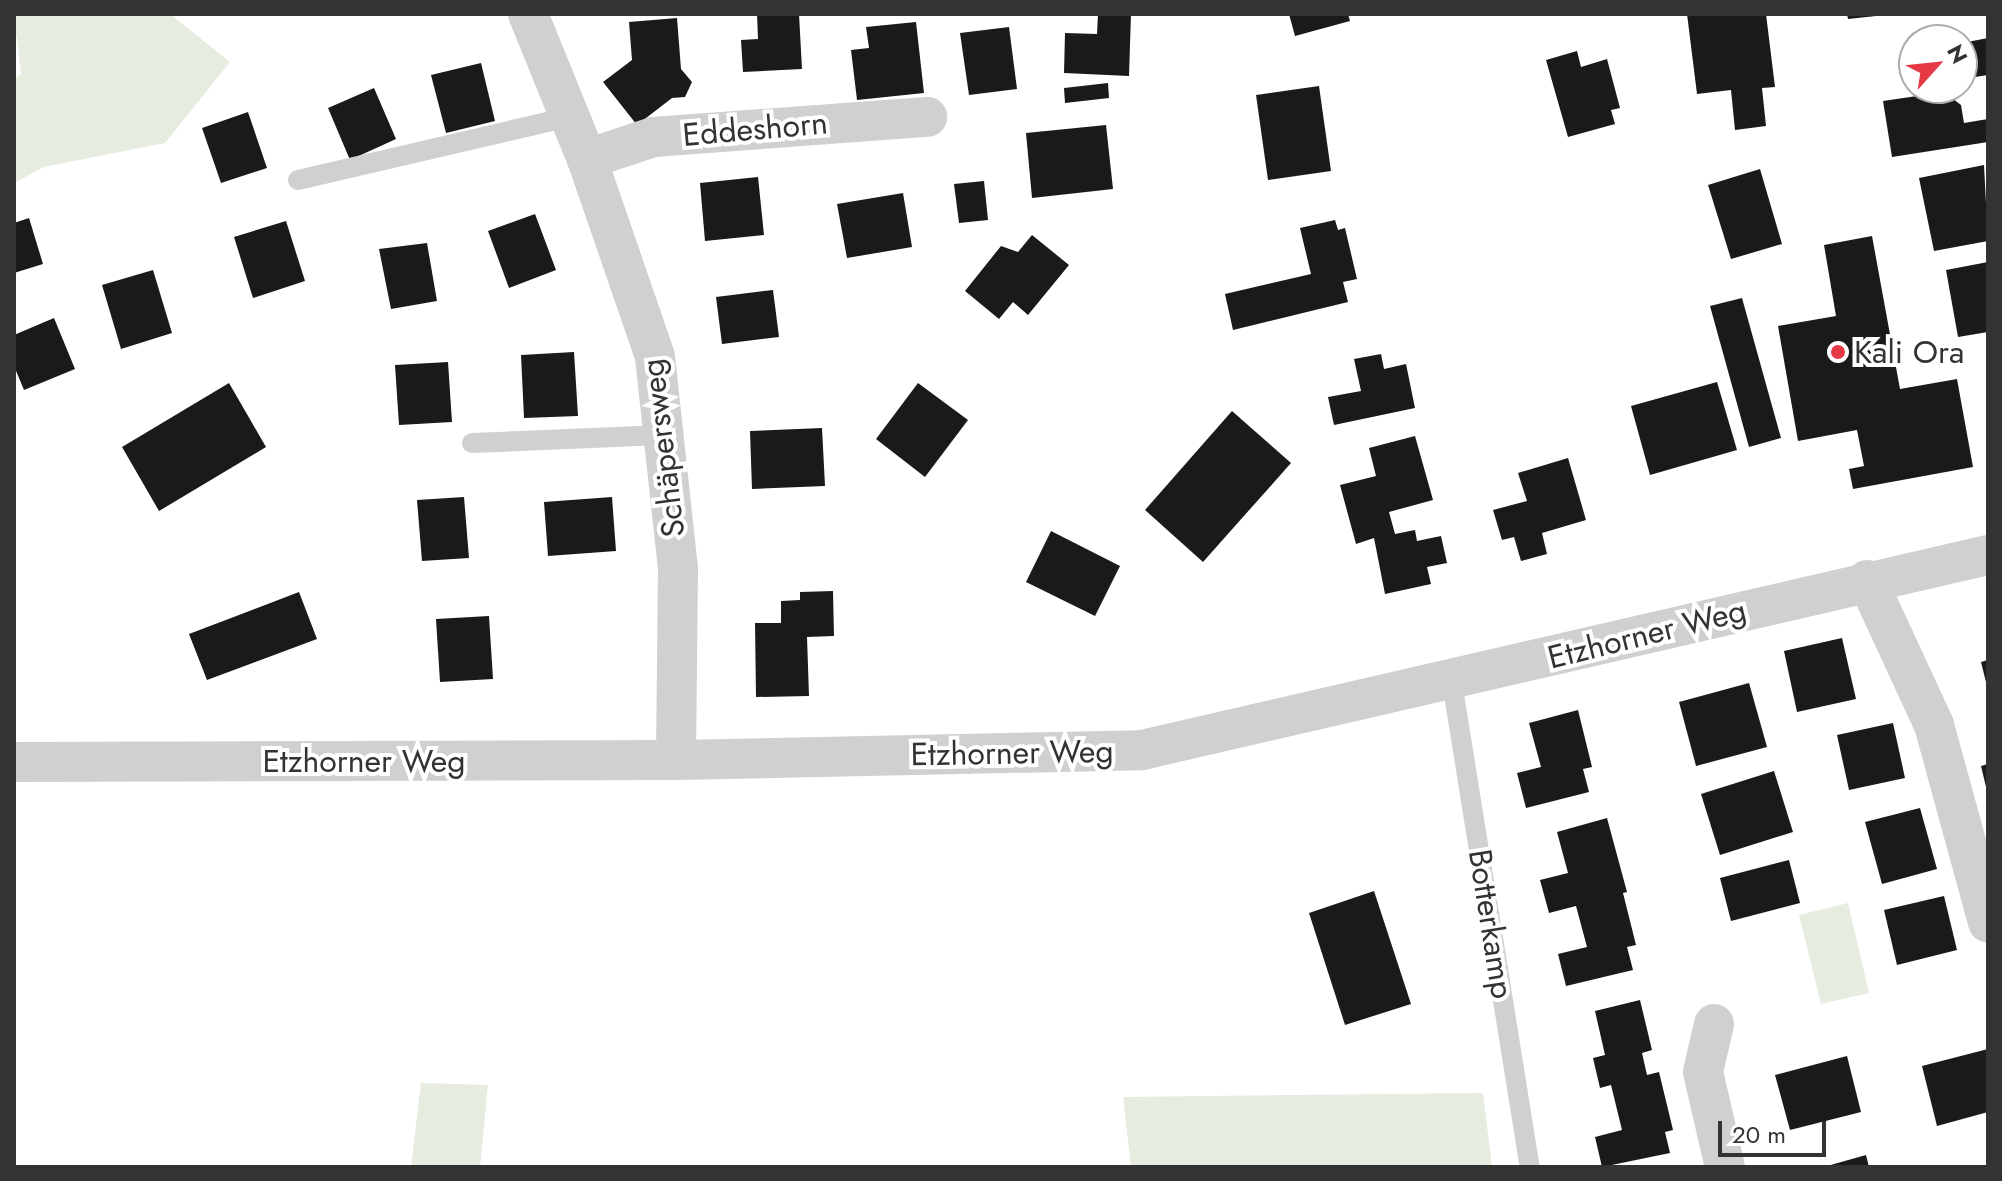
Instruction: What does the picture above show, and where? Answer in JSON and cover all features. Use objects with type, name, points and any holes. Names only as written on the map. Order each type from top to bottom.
[{"type":"street","name":"Schäpersweg","points":[[528,14],[587,159],[655,357],[678,568],[676,760]]},
{"type":"street","name":"Eddeshorn","points":[[587,159],[653,137],[927,117]]},
{"type":"street","name":"Etzhorner Weg","points":[[14,762],[676,760],[1142,750],[1452,682],[1867,580],[1988,555]]},
{"type":"street","points":[[1867,580],[1934,725],[1988,923]]},
{"type":"street","points":[[1714,1024],[1703,1072],[1725,1167]]},
{"type":"lane","points":[[298,180],[568,117]]},
{"type":"lane","points":[[472,443],[663,435]]},
{"type":"lane","name":"Botterkamp","points":[[1452,682],[1530,1167]]},
{"type":"shaded area","points":[[14,14],[170,14],[230,62],[165,143],[44,167],[14,183],[14,79],[21,74]]},
{"type":"shaded area","points":[[1848,903],[1869,993],[1821,1004],[1799,915]]},
{"type":"shaded area","points":[[421,1083],[488,1085],[480,1167],[411,1167]]},
{"type":"shaded area","points":[[1483,1093],[1492,1167],[1131,1167],[1123,1097]]},
{"type":"building","points":[[757,14],[799,14],[802,69],[743,72],[741,40],[758,39]]},
{"type":"building","points":[[1098,14],[1131,14],[1129,76],[1064,73],[1065,33],[1097,34]]},
{"type":"building","points":[[1289,14],[1348,14],[1350,21],[1295,36]]},
{"type":"building","points":[[1687,14],[1766,14],[1775,87],[1762,88],[1766,126],[1735,130],[1731,90],[1697,94]]},
{"type":"building","points":[[1847,14],[1875,14],[1876,16],[1848,19]]},
{"type":"building","points":[[677,18],[681,69],[692,82],[685,97],[672,98],[637,125],[603,82],[632,60],[629,22]]},
{"type":"building","points":[[916,22],[924,93],[857,100],[851,50],[869,48],[866,27]]},
{"type":"building","points":[[1009,27],[1017,89],[969,95],[960,33]]},
{"type":"building","points":[[1988,38],[1988,75],[1978,77],[1978,40]]},
{"type":"building","points":[[1577,51],[1581,67],[1607,59],[1620,108],[1611,110],[1615,124],[1568,137],[1546,60]]},
{"type":"building","points":[[481,63],[495,121],[446,133],[431,75]]},
{"type":"building","points":[[1108,83],[1109,98],[1065,103],[1064,88]]},
{"type":"building","points":[[1319,86],[1331,171],[1268,180],[1256,95]]},
{"type":"building","points":[[374,88],[396,139],[350,160],[328,108]]},
{"type":"building","points":[[1898,99],[1898,104],[1960,104],[1964,123],[1988,119],[1988,142],[1892,157],[1883,101]]},
{"type":"building","points":[[248,112],[267,168],[221,183],[202,128]]},
{"type":"building","points":[[1106,125],[1113,189],[1032,198],[1026,133]]},
{"type":"building","points":[[1984,165],[1988,241],[1934,251],[1919,178]]},
{"type":"building","points":[[1760,169],[1782,244],[1731,259],[1708,185]]},
{"type":"building","points":[[758,177],[764,235],[705,241],[700,183]]},
{"type":"building","points":[[984,181],[988,220],[959,223],[954,184]]},
{"type":"building","points":[[903,193],[912,247],[847,258],[837,204]]},
{"type":"building","points":[[535,214],[556,270],[509,288],[488,231]]},
{"type":"building","points":[[29,218],[43,264],[14,273],[14,223]]},
{"type":"building","points":[[1335,220],[1338,230],[1345,228],[1357,279],[1343,282],[1348,302],[1233,330],[1225,294],[1311,274],[1300,228]]},
{"type":"building","points":[[286,221],[305,281],[253,298],[234,237]]},
{"type":"building","points":[[1032,235],[1069,265],[1028,315],[1013,302],[999,319],[965,291],[1001,246],[1018,252]]},
{"type":"building","name":"Kali Ora","points":[[1872,236],[1900,389],[1957,379],[1973,467],[1853,489],[1849,469],[1864,466],[1857,430],[1798,441],[1778,326],[1836,316],[1824,245]]},
{"type":"building","points":[[427,243],[437,301],[391,309],[379,249]]},
{"type":"building","points":[[1988,262],[1988,332],[1958,337],[1946,270]]},
{"type":"building","points":[[153,270],[172,333],[121,349],[102,285]]},
{"type":"building","points":[[773,290],[779,337],[722,344],[716,297]]},
{"type":"building","points":[[1742,298],[1781,438],[1749,447],[1710,306]]},
{"type":"building","points":[[54,318],[75,369],[24,390],[14,366],[14,335]]},
{"type":"building","points":[[574,352],[578,416],[524,418],[521,355]]},
{"type":"building","points":[[1381,354],[1384,369],[1406,364],[1415,408],[1334,425],[1328,397],[1361,391],[1354,359]]},
{"type":"building","points":[[448,362],[452,422],[399,425],[395,365]]},
{"type":"building","points":[[1717,382],[1737,450],[1650,475],[1631,406]]},
{"type":"building","points":[[229,383],[266,447],[159,511],[122,447]]},
{"type":"building","points":[[918,383],[968,420],[925,477],[876,439]]},
{"type":"building","points":[[1232,411],[1291,463],[1203,562],[1145,510]]},
{"type":"building","points":[[822,428],[825,486],[752,489],[750,431]]},
{"type":"building","points":[[1415,436],[1433,500],[1389,512],[1395,534],[1415,530],[1417,541],[1441,536],[1447,563],[1427,567],[1431,584],[1385,594],[1374,538],[1356,544],[1340,485],[1376,476],[1369,448]]},
{"type":"building","points":[[1568,458],[1586,520],[1542,533],[1547,554],[1521,561],[1514,537],[1502,540],[1493,510],[1527,501],[1518,473]]},
{"type":"building","points":[[464,497],[469,558],[422,561],[417,500]]},
{"type":"building","points":[[612,497],[616,551],[548,556],[544,502]]},
{"type":"building","points":[[1051,531],[1120,566],[1095,616],[1026,582]]},
{"type":"building","points":[[833,591],[834,636],[807,637],[809,696],[756,697],[755,623],[781,623],[781,601],[800,600],[800,592]]},
{"type":"building","points":[[299,592],[317,639],[207,680],[189,634]]},
{"type":"building","points":[[489,616],[493,679],[440,682],[436,619]]},
{"type":"building","points":[[1842,638],[1856,699],[1797,712],[1784,651]]},
{"type":"building","points":[[1988,660],[1988,686],[1987,686],[1981,662]]},
{"type":"building","points":[[1749,683],[1767,747],[1696,766],[1679,702]]},
{"type":"building","points":[[1578,710],[1592,767],[1583,769],[1589,792],[1526,808],[1517,773],[1541,767],[1529,723]]},
{"type":"building","points":[[1893,723],[1905,778],[1849,790],[1837,735]]},
{"type":"building","points":[[1988,764],[1988,791],[1987,791],[1981,766]]},
{"type":"building","points":[[1774,771],[1793,832],[1720,855],[1701,794]]},
{"type":"building","points":[[1920,808],[1937,869],[1882,884],[1865,822]]},
{"type":"building","points":[[1607,818],[1627,892],[1623,893],[1636,945],[1627,947],[1633,970],[1566,986],[1558,954],[1587,947],[1576,906],[1549,913],[1540,880],[1568,873],[1557,832]]},
{"type":"building","points":[[1789,860],[1800,903],[1731,921],[1720,878]]},
{"type":"building","points":[[1374,891],[1411,1004],[1345,1025],[1309,913]]},
{"type":"building","points":[[1944,896],[1957,950],[1897,965],[1884,910]]},
{"type":"building","points":[[1640,1000],[1652,1050],[1642,1053],[1647,1075],[1659,1072],[1673,1130],[1665,1132],[1670,1153],[1602,1167],[1595,1137],[1622,1130],[1611,1085],[1600,1088],[1593,1058],[1605,1055],[1595,1011]]},
{"type":"building","points":[[1988,1049],[1988,1112],[1937,1126],[1922,1066]]},
{"type":"building","points":[[1847,1056],[1861,1112],[1790,1130],[1775,1075]]},
{"type":"building","points":[[1866,1155],[1869,1167],[1827,1167],[1827,1166]]},
{"type":"place","name":"Kali Ora","points":[[1838,352]]}]
